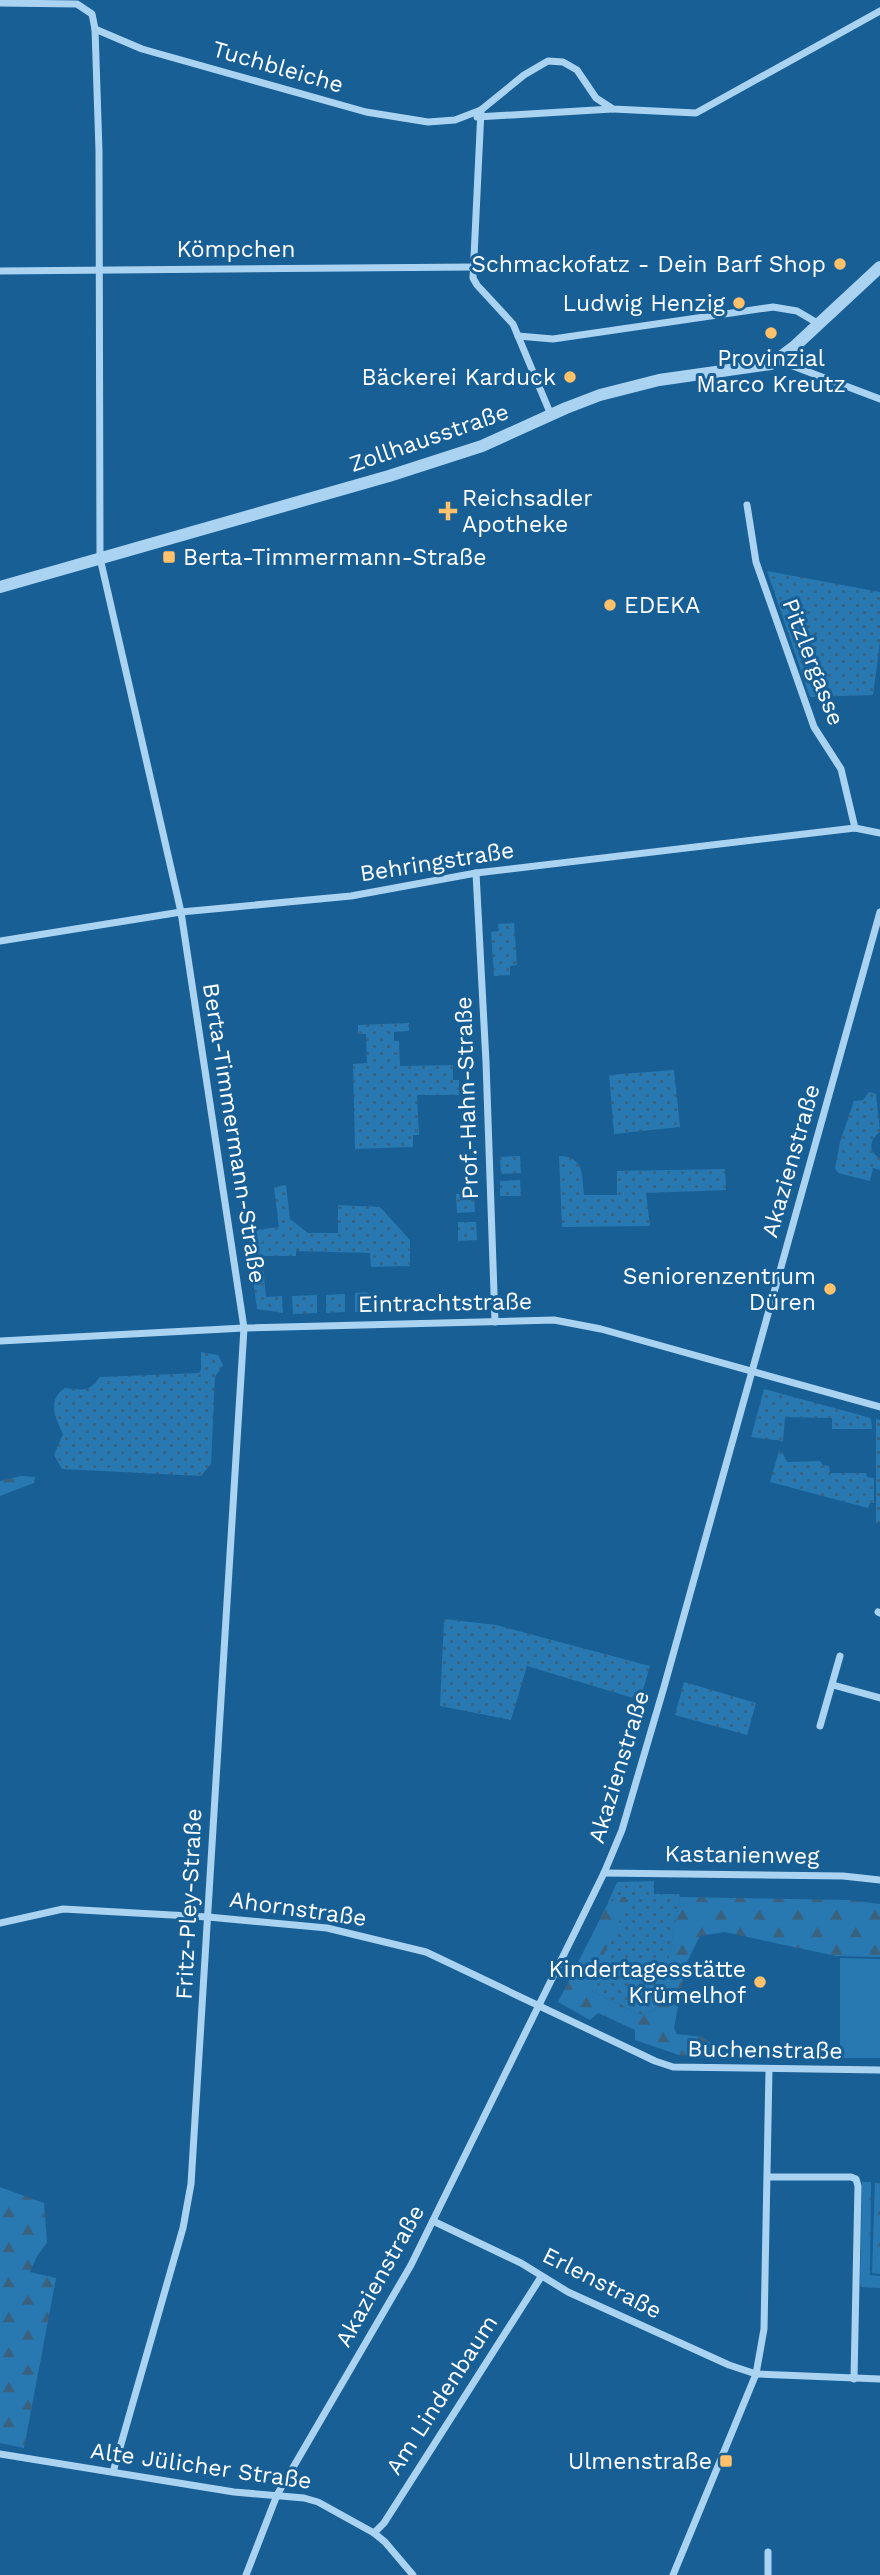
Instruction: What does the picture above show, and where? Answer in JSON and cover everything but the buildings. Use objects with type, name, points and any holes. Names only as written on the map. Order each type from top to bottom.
[{"type":"street","points":[[0,3],[77,4],[92,14],[95,29]]},
{"type":"street","name":"Tuchbleiche","points":[[95,29],[142,49],[366,112],[428,122],[455,120],[481,113],[613,109],[696,113],[880,11]]},
{"type":"street","name":"Berta-Timmermann-Straße","points":[[95,29],[99,151],[100,558],[181,912],[244,1328]]},
{"type":"street","name":"Tuchbleiche","points":[[481,113],[524,75],[548,61],[563,62],[577,70],[596,98],[613,109]]},
{"type":"street","points":[[481,113],[473,278],[513,324],[551,415]]},
{"type":"street","name":"Kömpchen","points":[[0,271],[473,267]]},
{"type":"street","name":"Zollhausstraße","points":[[0,587],[442,459],[482,446],[600,395],[638,385],[761,367],[777,360],[880,267]]},
{"type":"street","points":[[519,336],[553,339],[772,307],[797,311],[819,324]]},
{"type":"street","points":[[777,360],[880,399]]},
{"type":"street","name":"Pitzlergasse","points":[[747,505],[756,562],[814,727],[841,769],[855,828]]},
{"type":"street","name":"Behringstraße","points":[[0,941],[181,912],[351,896],[476,873],[855,828],[880,833]]},
{"type":"street","name":"Prof.-Hahn-Straße","points":[[476,873],[495,1322]]},
{"type":"street","name":"Akazienstraße","points":[[246,2575],[277,2496],[411,2265],[604,1873],[622,1830],[880,912]]},
{"type":"street","name":"Eintrachtstraße","points":[[0,1340],[244,1328],[554,1320],[576,1322],[880,1407]]},
{"type":"street","name":"Fritz-Pley-Straße","points":[[113,2472],[183,2228],[191,2184],[244,1328]]},
{"type":"street","points":[[820,1726],[840,1656]]},
{"type":"street","points":[[832,1685],[880,1698]]},
{"type":"street","name":"Kastanienweg","points":[[604,1873],[843,1876],[880,1880]]},
{"type":"street","name":"Ahornstraße","points":[[0,1923],[63,1909],[208,1917],[327,1928],[426,1952],[537,2005]]},
{"type":"street","name":"Buchenstraße","points":[[537,2005],[673,2067],[880,2070]]},
{"type":"street","points":[[673,2575],[756,2374],[764,2329],[769,2069]]},
{"type":"street","points":[[768,2177],[856,2179],[854,2379]]},
{"type":"street","name":"Erlenstraße","points":[[433,2221],[521,2263],[541,2277],[606,2310],[729,2365],[756,2374],[880,2379]]},
{"type":"street","name":"Am Lindenbaum","points":[[374,2533],[384,2522],[541,2277]]},
{"type":"street","name":"Alte Jülicher Straße","points":[[0,2455],[318,2502],[374,2533],[413,2575]]},
{"type":"street","points":[[768,2552],[768,2575]]},
{"type":"green space","points":[[767,571],[880,592],[880,642],[873,695],[810,697]]},
{"type":"green space","points":[[514,923],[517,965],[510,966],[510,975],[494,976],[491,932],[499,931],[498,924]]},
{"type":"green space","points":[[409,1023],[409,1031],[394,1032],[394,1041],[399,1041],[400,1066],[453,1065],[453,1080],[459,1080],[459,1095],[417,1095],[419,1135],[413,1135],[413,1147],[355,1149],[353,1064],[367,1063],[366,1034],[358,1034],[358,1025]]},
{"type":"green space","points":[[674,1070],[680,1127],[614,1134],[609,1075]]},
{"type":"green space","points":[[869,1092],[876,1094],[880,1132],[871,1145],[873,1152],[880,1158],[880,1170],[873,1168],[870,1181],[838,1173],[835,1168],[840,1142],[854,1101],[863,1100]]},
{"type":"green space","points":[[520,1156],[521,1173],[501,1174],[500,1157]]},
{"type":"green space","points":[[559,1156],[567,1157],[578,1164],[584,1195],[617,1195],[617,1171],[725,1169],[726,1190],[646,1193],[650,1226],[562,1227]]},
{"type":"green space","points":[[520,1180],[521,1196],[500,1196],[500,1181]]},
{"type":"green space","points":[[286,1185],[290,1219],[308,1233],[338,1233],[338,1205],[380,1207],[410,1240],[410,1266],[371,1267],[370,1253],[296,1251],[296,1256],[262,1256],[266,1297],[282,1296],[283,1313],[257,1309],[246,1231],[279,1227],[274,1187]]},
{"type":"green space","points":[[456,1194],[474,1194],[475,1212],[457,1213]]},
{"type":"green space","points":[[458,1222],[476,1222],[477,1240],[458,1241]]},
{"type":"green space","points":[[369,1292],[369,1301],[385,1300],[386,1311],[355,1312],[355,1293]]},
{"type":"green space","points":[[345,1294],[345,1312],[326,1313],[326,1295]]},
{"type":"green space","points":[[317,1295],[317,1313],[293,1314],[292,1296]]},
{"type":"green space","points":[[201,1352],[218,1355],[223,1365],[215,1377],[211,1464],[201,1476],[62,1469],[54,1455],[63,1434],[54,1409],[59,1393],[65,1388],[88,1388],[100,1377],[199,1373]]},
{"type":"green space","points":[[764,1389],[871,1418],[872,1429],[832,1429],[832,1418],[785,1417],[783,1441],[751,1437]]},
{"type":"green space","points":[[876,1419],[880,1420],[880,1523],[876,1523]]},
{"type":"green space","points":[[779,1451],[787,1462],[820,1461],[829,1466],[830,1473],[866,1473],[867,1477],[874,1478],[874,1503],[870,1503],[868,1508],[770,1482]]},
{"type":"green space","points":[[21,1476],[35,1477],[34,1483],[0,1496],[0,1481]]},
{"type":"green space","points":[[444,1619],[496,1625],[650,1666],[640,1700],[527,1666],[511,1720],[440,1706]]},
{"type":"green space","points":[[684,1682],[756,1703],[747,1735],[675,1715]]},
{"type":"green space","points":[[654,1881],[654,1894],[679,1894],[680,1897],[666,1971],[655,2010],[641,2015],[592,1991],[592,1980],[618,1897],[607,1905],[617,1882]]},
{"type":"green space","points":[[618,1897],[626,1897],[626,1907],[592,1980],[592,1991],[641,2015],[655,2010],[666,1971],[680,1897],[848,1900],[880,1904],[880,1957],[836,1956],[724,1932],[700,1936],[686,1964],[674,2028],[677,2034],[702,2037],[715,2046],[708,2058],[679,2055],[635,2040],[635,2030],[598,2013],[590,2020],[558,2002],[607,1905]]},
{"type":"green space","points":[[840,1958],[880,1959],[880,2058],[840,2058]]},
{"type":"green space","points":[[862,2182],[871,2182],[870,2275],[880,2276],[880,2288],[860,2287]]},
{"type":"green space","points":[[875,2183],[880,2183],[880,2274],[872,2273]]},
{"type":"green space","points":[[0,2187],[44,2203],[47,2243],[30,2272],[56,2278],[24,2448],[0,2443]]},
{"type":"place","name":"Schmackofatz - Dein Barf Shop","points":[[840,264]]},
{"type":"place","name":"Ludwig Henzig","points":[[739,303]]},
{"type":"place","name":"Provinzial Marco Kreutz","points":[[771,333]]},
{"type":"place","name":"Bäckerei Karduck","points":[[570,377]]},
{"type":"place","name":"Reichsadler Apotheke","points":[[448,511]]},
{"type":"place","name":"Berta-Timmermann-Straße","points":[[169,557]]},
{"type":"place","name":"EDEKA","points":[[610,605]]},
{"type":"place","name":"Seniorenzentrum Düren","points":[[830,1289]]},
{"type":"place","name":"Kindertagesstätte Krümelhof","points":[[760,1982]]},
{"type":"place","name":"Ulmenstraße","points":[[726,2461]]}]
